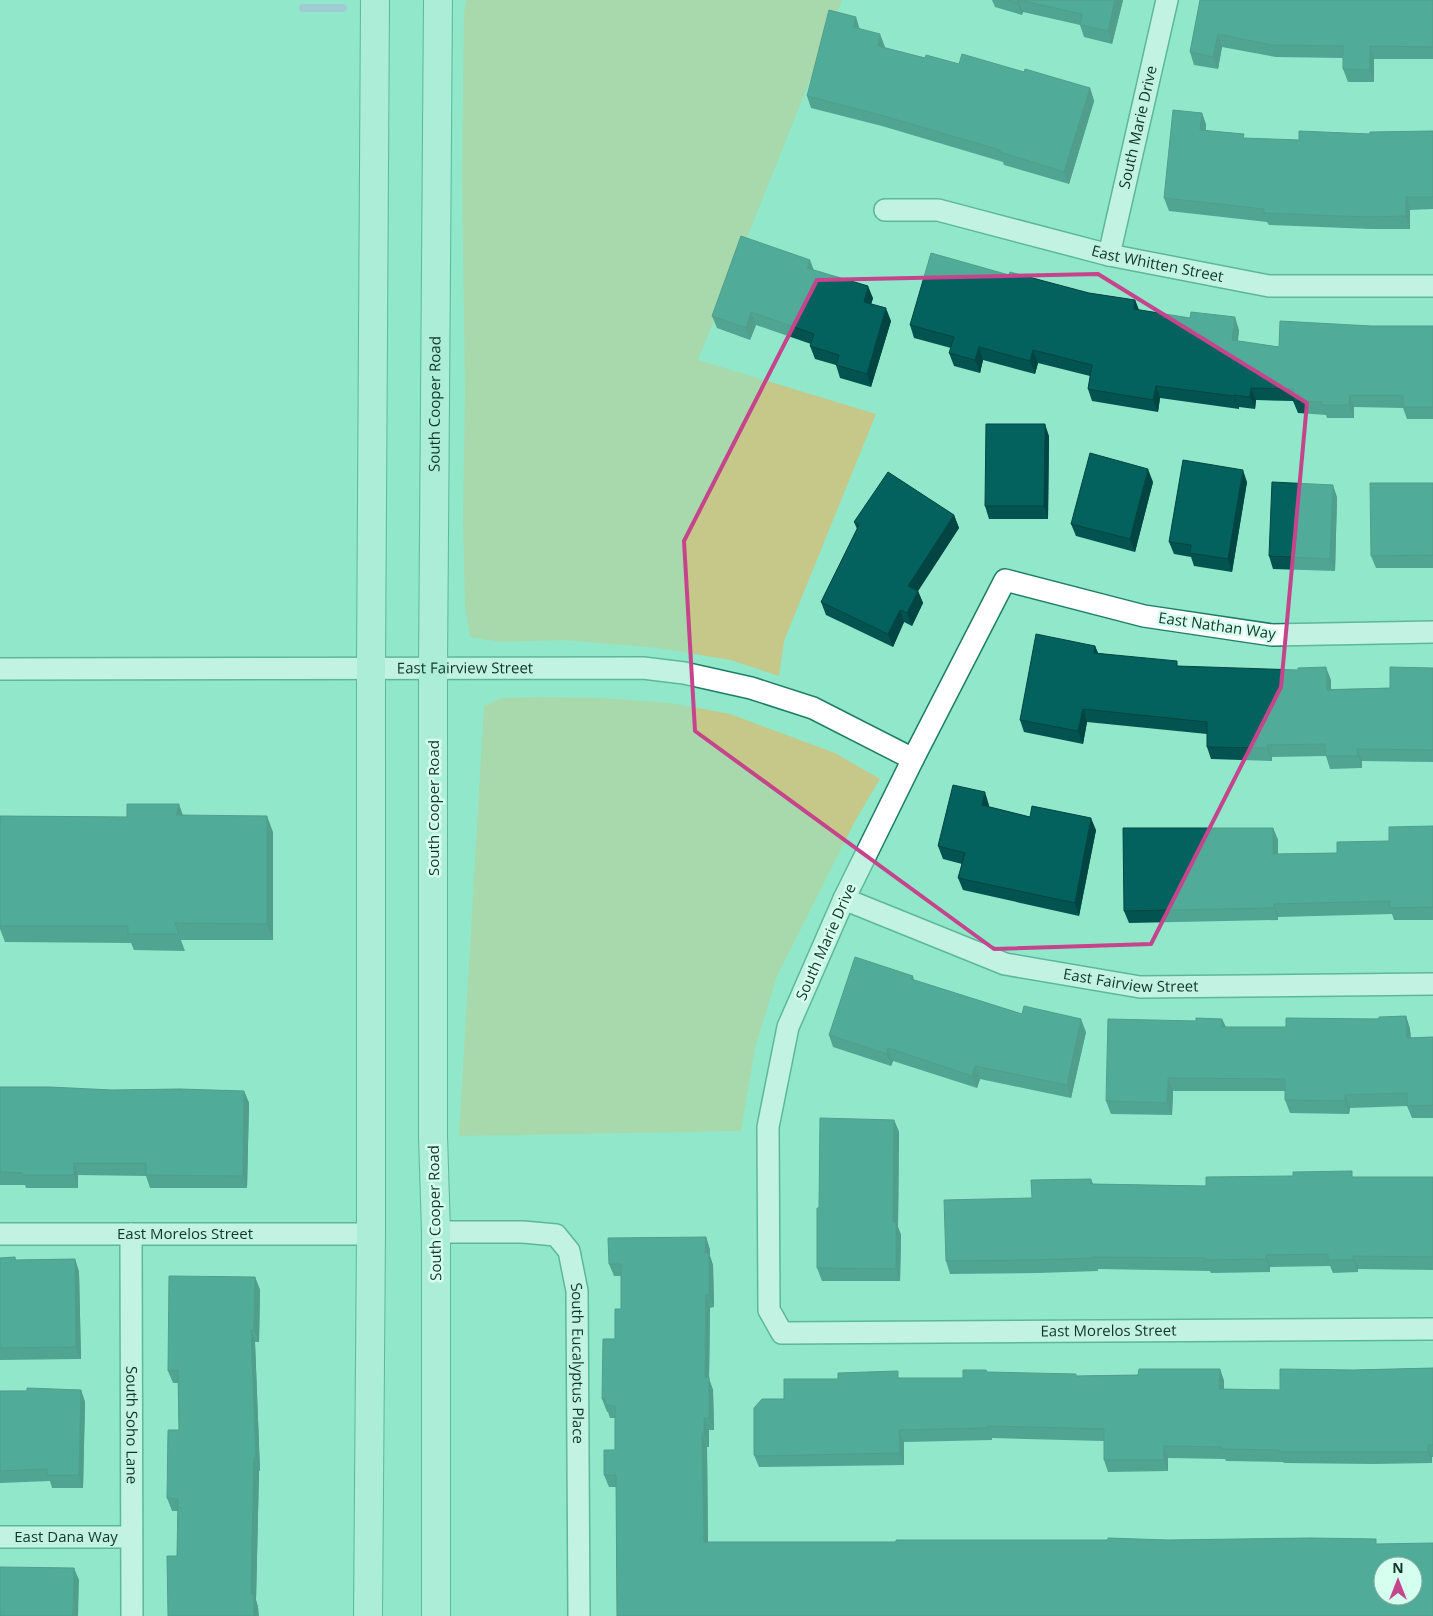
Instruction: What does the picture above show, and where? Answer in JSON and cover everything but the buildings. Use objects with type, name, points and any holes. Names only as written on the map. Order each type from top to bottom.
[{"type":"main road","points":[[368,1616],[375,0]]},
{"type":"main road","name":"South Cooper Road","points":[[436,1616],[434,668],[438,0]]},
{"type":"street","name":"South Marie Drive","points":[[1109,255],[1167,0]]},
{"type":"street","name":"East Whitten Street","points":[[885,210],[938,210],[1109,255],[1269,286],[1433,286]]},
{"type":"street","name":"South Marie Drive","points":[[782,1333],[769,1310],[768,1127],[788,1027],[844,899],[1005,580]]},
{"type":"street","name":"East Nathan Way","points":[[1005,580],[1144,616],[1272,635],[1433,632]]},
{"type":"street","name":"East Fairview Street","points":[[0,668],[644,668],[684,673],[750,688],[813,708],[913,759]]},
{"type":"street","name":"East Fairview Street","points":[[844,899],[1006,964],[1140,986],[1433,984]]},
{"type":"street","name":"South Eucalyptus Place","points":[[436,1232],[523,1232],[556,1235],[569,1251],[577,1291],[579,1616]]},
{"type":"street","name":"East Morelos Street","points":[[0,1234],[371,1234]]},
{"type":"street","name":"South Soho Lane","points":[[131,1234],[132,1616]]},
{"type":"street","name":"East Morelos Street","points":[[782,1333],[1433,1329]]},
{"type":"street","name":"East Dana Way","points":[[0,1537],[131,1538]]},
{"type":"highlighted area","points":[[1098,274],[1307,403],[1281,687],[1151,944],[994,949],[695,731],[684,541],[817,280]]},
{"type":"green space","points":[[466,0],[842,0],[698,360],[876,414],[784,641],[779,676],[731,660],[658,648],[563,640],[501,642],[470,637],[465,605],[463,519],[465,389],[462,174],[464,14]]},
{"type":"green space","points":[[501,698],[602,698],[671,703],[730,714],[835,753],[880,779],[855,821],[777,976],[755,1048],[741,1131],[459,1136],[484,706]]},
{"type":"waterway","points":[[303,8],[343,8]]}]
